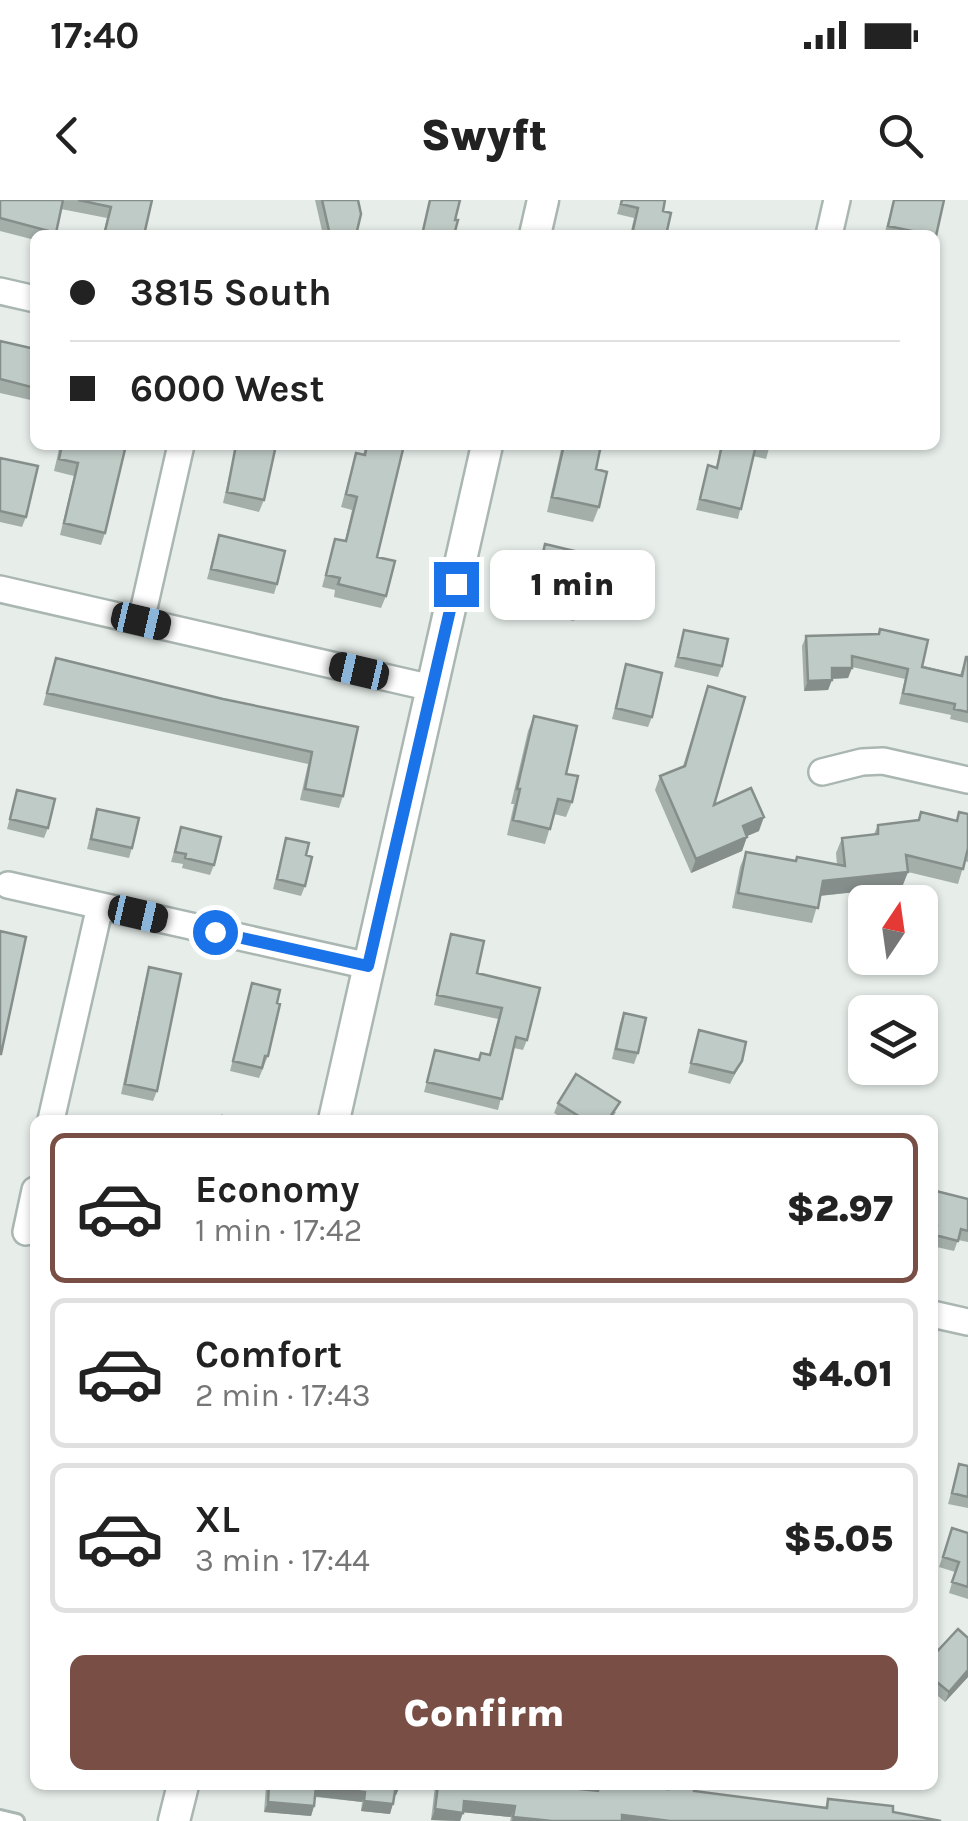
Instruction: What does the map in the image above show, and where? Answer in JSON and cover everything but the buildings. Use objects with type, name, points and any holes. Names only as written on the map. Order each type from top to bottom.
[{"type":"street","points":[[536,230],[543,200]]},
{"type":"street","points":[[830,230],[837,200]]},
{"type":"street","points":[[0,291],[30,298]]},
{"type":"street","points":[[141,621],[180,450]]},
{"type":"street","points":[[335,1115],[486,450]]},
{"type":"street","points":[[0,589],[432,688]]},
{"type":"street","points":[[822,772],[872,760],[968,780]]},
{"type":"street","points":[[8,885],[368,966]]},
{"type":"street","points":[[52,1115],[100,906]]},
{"type":"street","points":[[26,1232],[30,1213]]},
{"type":"street","points":[[938,1319],[968,1322]]},
{"type":"street","points":[[174,1821],[181,1790]]},
{"type":"lane","points":[[0,1817],[17,1821]]},
{"type":"route","points":[[215,932],[368,966],[456,584]]}]
